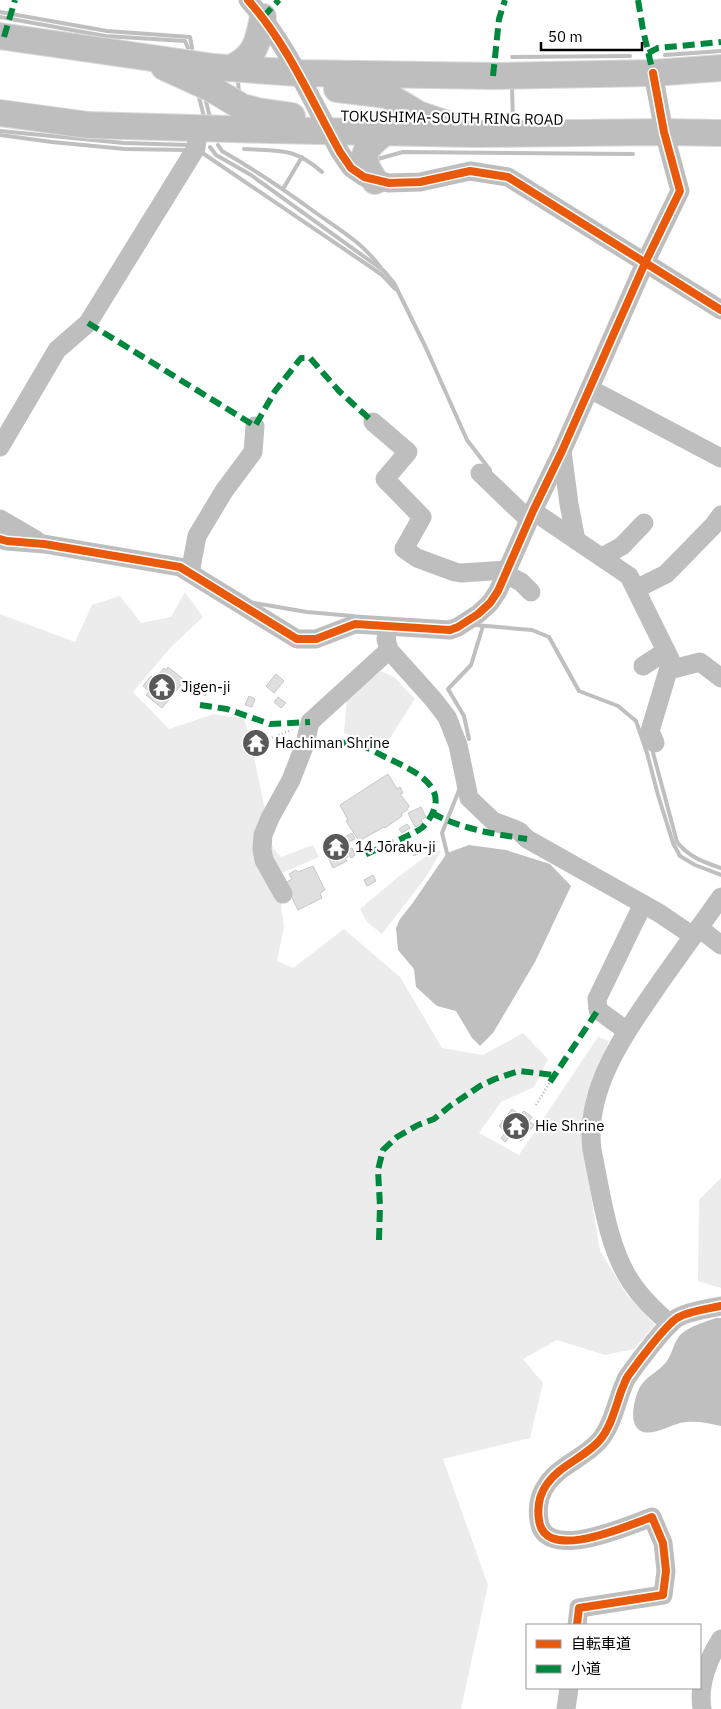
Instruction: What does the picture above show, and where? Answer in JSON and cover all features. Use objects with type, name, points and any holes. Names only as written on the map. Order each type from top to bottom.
[{"type":"highway","points":[[231,68],[241,63],[256,47],[256,8]]},
{"type":"highway","points":[[0,36],[214,67],[298,73],[493,76],[652,73],[721,68]]},
{"type":"highway","points":[[143,56],[191,81],[212,89],[242,107],[258,112],[288,114],[327,130]]},
{"type":"highway","points":[[298,73],[337,90],[387,95],[418,114],[475,134]]},
{"type":"highway","name":"TOKUSHIMA-SOUTH RING ROAD","points":[[0,113],[88,125],[475,134],[721,133]]},
{"type":"highway","points":[[375,181],[366,167],[364,157],[368,148],[384,132]]},
{"type":"street","points":[[256,8],[280,42],[340,152],[351,168],[364,177],[389,183],[420,182],[470,171],[508,177],[644,264],[721,310]]},
{"type":"street","points":[[0,538],[7,541],[44,544],[180,567],[297,639],[316,639],[355,624],[450,630],[463,624],[490,603],[498,591],[590,389],[644,264],[680,191],[664,132],[652,73]]},
{"type":"street","points":[[0,447],[57,350],[88,323],[196,148],[198,128]]},
{"type":"street","points":[[590,389],[721,458]]},
{"type":"street","points":[[372,422],[408,452],[385,479],[422,517],[404,549],[417,558],[461,574],[506,572],[521,582],[531,592]]},
{"type":"street","points":[[190,573],[197,536],[224,490],[253,452],[256,426]]},
{"type":"street","points":[[562,451],[576,540]]},
{"type":"street","points":[[480,473],[531,515],[576,540],[629,576],[672,661],[650,731],[656,744]]},
{"type":"street","points":[[636,589],[666,574],[721,515]]},
{"type":"street","points":[[0,519],[44,544]]},
{"type":"street","points":[[602,557],[622,546],[644,523]]},
{"type":"street","points":[[388,627],[386,638],[389,650],[419,682],[446,717],[458,745],[469,798],[482,813],[493,821],[519,831],[527,839],[659,913],[721,945]]},
{"type":"street","points":[[283,894],[264,860],[262,849],[263,835],[291,780],[305,744],[310,722],[389,650]]},
{"type":"street","points":[[643,666],[666,651]]},
{"type":"street","points":[[669,670],[700,662],[721,678]]},
{"type":"street","points":[[670,1324],[646,1302],[630,1281],[614,1248],[592,1150],[590,1135],[591,1119],[602,1078],[627,1031],[721,897]]},
{"type":"street","points":[[627,1031],[598,1010],[597,999],[643,904]]},
{"type":"street","points":[[577,1624],[580,1608],[663,1595],[666,1571],[663,1543],[652,1517],[584,1540],[567,1542],[554,1540],[545,1534],[539,1524],[537,1509],[540,1497],[546,1484],[558,1472],[600,1440],[608,1426],[627,1377],[670,1324],[683,1315],[721,1306]]},
{"type":"street","points":[[702,1709],[701,1700],[706,1668],[712,1653],[721,1639]]},
{"type":"street","points":[[703,1686],[710,1698],[712,1709]]},
{"type":"street","points":[[566,1709],[569,1689]]},
{"type":"path","points":[[262,741],[278,736]]},
{"type":"path","points":[[536,1105],[550,1082]]},
{"type":"shaded area","points":[[185,592],[203,617],[171,647],[133,692],[169,729],[214,714],[244,719],[250,738],[273,848],[281,857],[313,845],[319,857],[277,875],[284,927],[277,961],[293,968],[344,929],[400,977],[442,1048],[483,1055],[523,1033],[548,1059],[534,1087],[501,1102],[479,1133],[519,1155],[598,1037],[609,1041],[586,1098],[583,1147],[600,1251],[627,1295],[655,1325],[634,1349],[605,1355],[557,1340],[523,1359],[543,1383],[530,1438],[443,1459],[488,1585],[461,1709],[0,1709],[0,614],[75,642],[92,605],[120,596],[141,623],[171,617]]},
{"type":"shaded area","points":[[381,671],[394,677],[415,699],[384,747],[344,733],[347,697]]},
{"type":"shaded area","points":[[469,845],[506,850],[550,864],[571,886],[535,962],[493,1033],[480,1046],[472,1038],[456,1011],[437,1006],[416,987],[414,969],[398,950],[396,928],[400,919],[447,853]]},
{"type":"shaded area","points":[[434,850],[441,851],[426,877],[382,934],[367,922],[360,909]]},
{"type":"shaded area","points":[[721,1178],[721,1288],[698,1281],[699,1200]]},
{"type":"shaded area","points":[[721,1318],[721,1426],[690,1422],[680,1423],[647,1433],[638,1429],[633,1418],[633,1412],[640,1387],[667,1361],[681,1334],[693,1326]]},
{"type":"building","points":[[168,667],[183,679],[179,684],[181,685],[162,708],[146,695],[149,691],[143,686],[151,676],[155,679],[164,668],[166,670]]},
{"type":"building","points":[[276,674],[284,681],[274,693],[266,686]]},
{"type":"building","points":[[203,684],[209,690],[205,696],[198,690]]},
{"type":"building","points":[[249,696],[255,699],[252,707],[245,705]]},
{"type":"building","points":[[278,697],[286,703],[281,708],[274,702]]},
{"type":"building","points":[[388,774],[397,789],[400,787],[403,793],[400,794],[409,806],[401,814],[402,816],[385,828],[359,841],[346,821],[348,820],[340,805]]},
{"type":"building","points":[[421,807],[426,817],[421,820],[423,823],[415,827],[408,813]]},
{"type":"building","points":[[407,824],[410,828],[402,833],[399,829]]},
{"type":"building","points":[[352,833],[355,839],[346,843],[348,848],[346,849],[341,839]]},
{"type":"building","points":[[340,841],[348,857],[345,858],[347,861],[333,868],[324,849]]},
{"type":"building","points":[[421,845],[423,850],[414,856],[411,850]]},
{"type":"building","points":[[352,848],[355,855],[352,858],[348,850]]},
{"type":"building","points":[[313,866],[325,890],[320,893],[322,898],[298,910],[285,883],[292,879],[289,874],[296,870],[298,872]]},
{"type":"building","points":[[373,875],[376,881],[367,886],[364,880]]},
{"type":"building","points":[[512,1109],[520,1115],[524,1111],[532,1117],[529,1121],[534,1125],[521,1141],[512,1134],[505,1142],[501,1138],[506,1132],[499,1126]]},
{"type":"waterway","points":[[0,12],[107,31],[190,37],[192,48]]},
{"type":"waterway","points":[[0,17],[105,36],[185,41],[188,48]]},
{"type":"waterway","points":[[665,55],[721,51]]},
{"type":"waterway","points":[[512,57],[630,56]]},
{"type":"waterway","points":[[238,81],[239,94]]},
{"type":"waterway","points":[[512,85],[513,124]]},
{"type":"waterway","points":[[198,93],[204,117]]},
{"type":"waterway","points":[[205,97],[210,118]]},
{"type":"waterway","points":[[0,131],[124,143],[188,145]]},
{"type":"waterway","points":[[0,135],[125,149],[187,150]]},
{"type":"waterway","points":[[218,145],[222,151],[270,181],[351,238],[381,268]]},
{"type":"waterway","points":[[210,147],[216,155],[251,175],[384,271],[394,283],[426,348],[467,440],[490,470]]},
{"type":"waterway","points":[[244,149],[294,154],[303,158],[322,172]]},
{"type":"waterway","points":[[201,152],[375,270],[395,289]]},
{"type":"waterway","points":[[374,160],[403,152],[633,154]]},
{"type":"waterway","points":[[283,189],[302,157]]},
{"type":"waterway","points":[[254,603],[307,612],[353,616]]},
{"type":"waterway","points":[[475,625],[532,630],[549,637],[579,691],[618,706],[636,721],[673,843],[680,856],[695,865],[721,875]]},
{"type":"waterway","points":[[469,739],[464,716],[448,689],[471,665],[483,626]]},
{"type":"waterway","points":[[652,749],[677,842],[686,852],[708,864],[721,868]]},
{"type":"waterway","points":[[447,853],[442,833],[459,790]]},
{"type":"marked path","points":[[4,37],[15,0]]},
{"type":"marked path","points":[[263,17],[279,0]]},
{"type":"marked path","points":[[493,76],[499,19],[505,0]]},
{"type":"marked path","points":[[638,0],[653,73]]},
{"type":"marked path","points":[[648,53],[658,48],[721,42]]},
{"type":"marked path","points":[[88,323],[255,426],[275,391],[301,358],[310,358],[339,391],[373,422]]},
{"type":"marked path","points":[[200,705],[227,709],[270,724],[310,722]]},
{"type":"marked path","points":[[305,744],[338,742],[366,747],[412,770],[430,785],[436,803],[432,814],[423,827],[364,855]]},
{"type":"marked path","points":[[432,813],[466,827],[527,839]]},
{"type":"marked path","points":[[550,1082],[598,1010]]},
{"type":"marked path","points":[[379,1240],[378,1170],[383,1150],[397,1137],[418,1125],[434,1119],[480,1086],[495,1079],[519,1071],[554,1075]]},
{"type":"cycle path","points":[[248,0],[287,54],[340,152],[351,168],[364,177],[389,183],[420,182],[470,171],[508,177],[721,310]]},
{"type":"cycle path","points":[[0,539],[44,544],[180,567],[297,639],[316,639],[355,624],[450,630],[478,614],[490,603],[498,591],[645,263],[680,191],[664,132],[653,73]]},
{"type":"cycle path","points":[[577,1624],[579,1608],[663,1595],[666,1571],[663,1543],[652,1517],[589,1538],[556,1539],[544,1533],[539,1520],[538,1510],[542,1492],[552,1477],[593,1447],[603,1436],[627,1378],[666,1328],[677,1318],[698,1310],[721,1306]]},
{"type":"place","name":"Jigen-ji","points":[[162,687]]},
{"type":"place","name":"Hachiman Shrine","points":[[256,743]]},
{"type":"place","name":"14 Jōraku-ji","points":[[336,847]]},
{"type":"place","name":"Hie Shrine","points":[[516,1126]]}]
